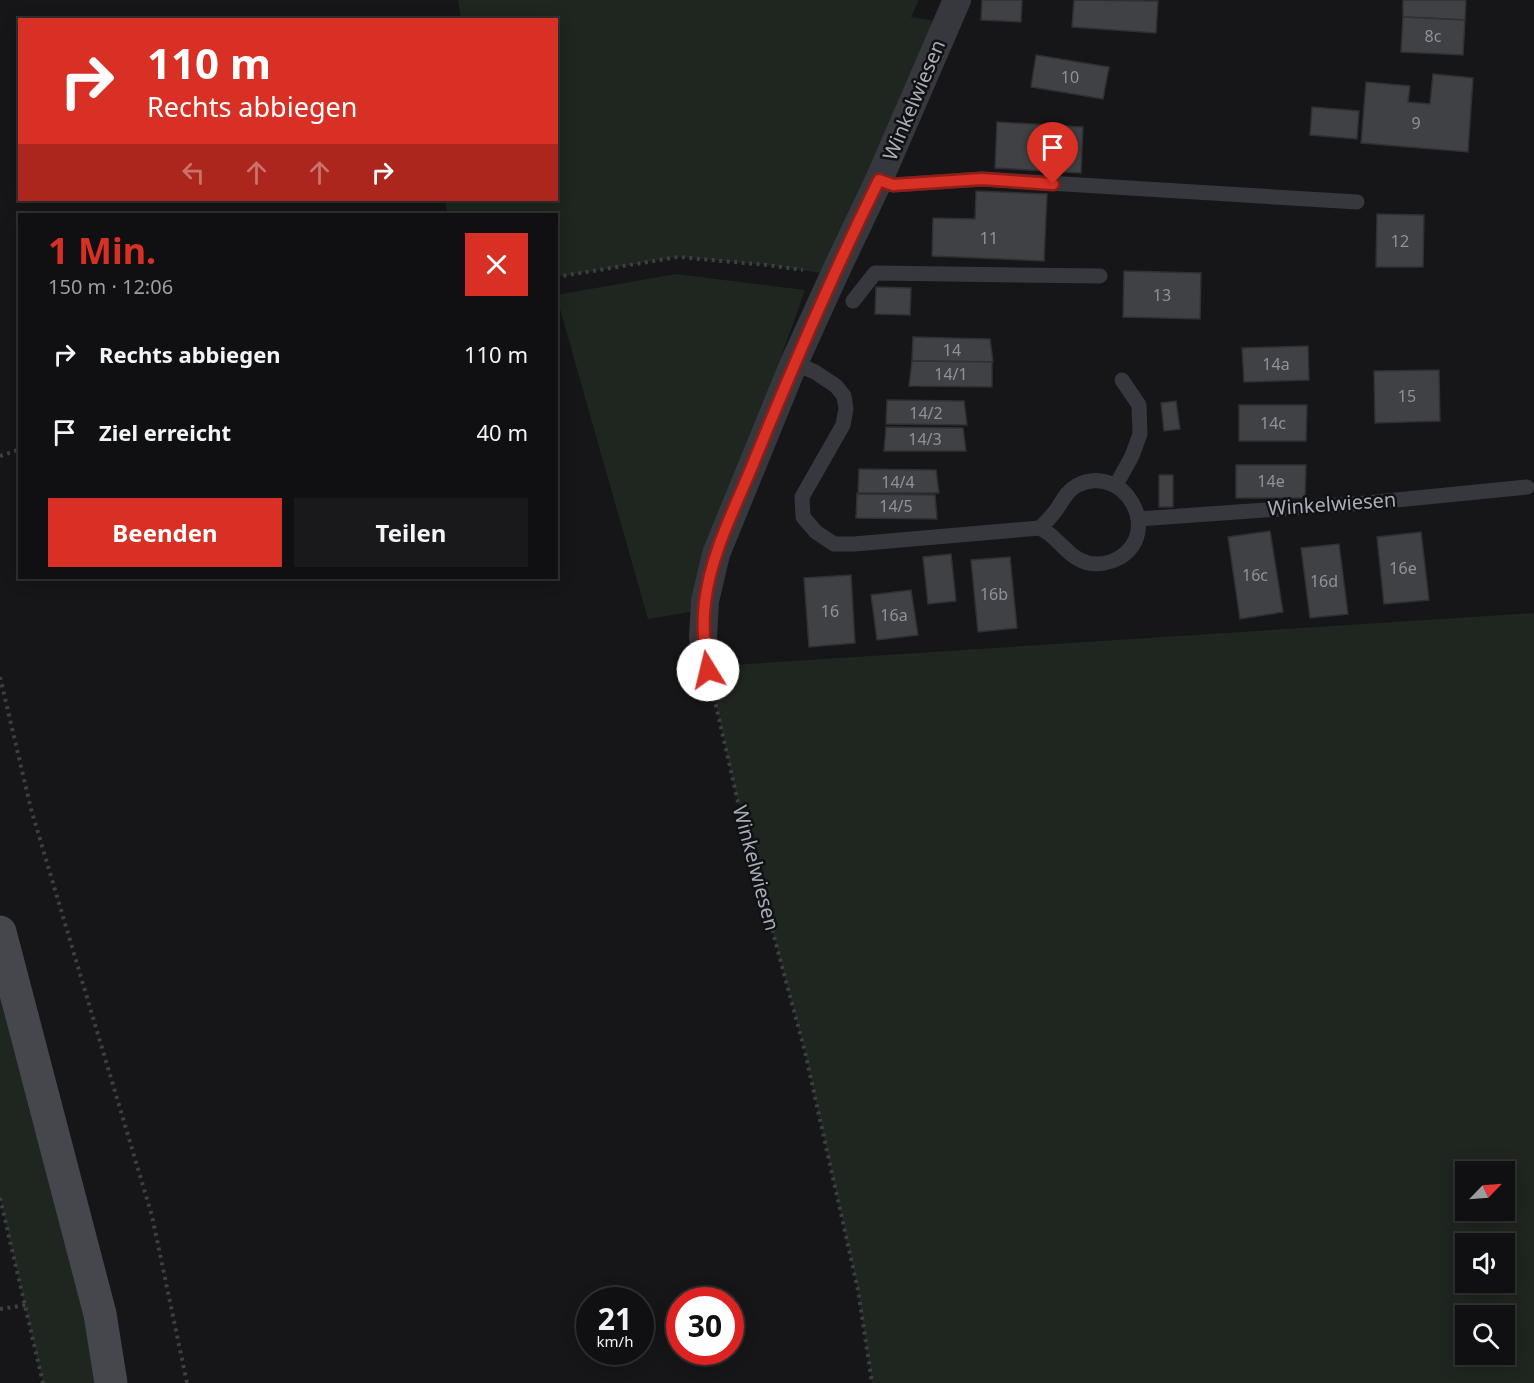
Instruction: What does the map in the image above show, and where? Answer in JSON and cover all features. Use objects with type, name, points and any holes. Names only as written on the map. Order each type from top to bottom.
[{"type":"main road","points":[[0,932],[100,1314],[111,1383]]},
{"type":"street","name":"Winkelwiesen","points":[[708,670],[703,637],[705,601],[716,554],[794,363],[879,180],[957,0]]},
{"type":"lane","points":[[879,180],[893,185],[982,179],[1357,202]]},
{"type":"lane","points":[[853,300],[874,273],[1100,276]]},
{"type":"lane","points":[[794,363],[815,372],[836,386],[844,396],[846,409],[843,424],[802,497],[803,518],[816,532],[834,544],[854,544],[1040,528],[1053,515],[1067,494],[1076,486],[1091,481],[1104,481],[1116,485],[1131,498],[1138,513],[1139,524],[1136,538],[1130,547],[1113,561],[1099,564],[1075,558],[1040,528]]},
{"type":"lane","points":[[1116,485],[1132,456],[1140,434],[1139,405],[1122,380]]},
{"type":"lane","name":"Winkelwiesen","points":[[1138,519],[1366,503],[1527,487]]},
{"type":"path","points":[[558,277],[678,257],[767,265],[834,275]]},
{"type":"path","points":[[0,456],[18,450]]},
{"type":"path","name":"Winkelwiesen","points":[[708,670],[738,802],[805,1052],[858,1290],[872,1383]]},
{"type":"path","points":[[0,677],[32,809],[152,1216],[187,1383]]},
{"type":"path","points":[[0,1198],[43,1383]]},
{"type":"path","points":[[0,1309],[26,1305]]},
{"type":"shaded area","points":[[458,0],[919,0],[911,17],[947,23],[834,275],[767,265],[678,257],[558,277],[558,213],[447,213],[445,201],[558,201],[558,18],[461,18]]},
{"type":"shaded area","points":[[676,274],[805,290],[690,612],[648,619],[558,302],[558,295]]},
{"type":"shaded area","points":[[1534,613],[1534,1383],[872,1383],[858,1290],[805,1052],[738,802],[708,670],[747,664]]},
{"type":"shaded area","points":[[0,932],[111,1383],[43,1383],[0,1198]]},
{"type":"building","points":[[982,0],[1022,0],[1021,22],[981,20]]},
{"type":"building","points":[[1074,0],[1158,1],[1156,33],[1072,27]]},
{"type":"building","points":[[1403,0],[1466,0],[1465,20],[1403,17]]},
{"type":"building","points":[[1403,17],[1465,20],[1463,55],[1401,52]]},
{"type":"building","points":[[1036,55],[1109,67],[1103,99],[1031,87]]},
{"type":"building","points":[[1433,74],[1473,78],[1468,152],[1361,143],[1366,82],[1410,86],[1408,102],[1430,104]]},
{"type":"building","points":[[1312,107],[1359,111],[1357,139],[1310,135]]},
{"type":"building","points":[[997,122],[1083,127],[1081,173],[995,168]]},
{"type":"building","points":[[976,191],[1047,194],[1044,261],[932,256],[933,218],[975,219]]},
{"type":"building","points":[[1377,214],[1424,215],[1423,267],[1376,267]]},
{"type":"building","points":[[1124,271],[1201,273],[1200,319],[1123,317]]},
{"type":"building","points":[[876,287],[911,288],[910,315],[875,314]]},
{"type":"building","points":[[913,337],[990,339],[993,362],[912,361]]},
{"type":"building","points":[[1308,346],[1309,380],[1244,382],[1242,348]]},
{"type":"building","points":[[912,361],[992,362],[992,387],[909,386]]},
{"type":"building","points":[[1439,370],[1440,421],[1375,423],[1374,371]]},
{"type":"building","points":[[887,400],[964,401],[967,425],[886,424]]},
{"type":"building","points":[[1176,401],[1180,429],[1164,431],[1161,403]]},
{"type":"building","points":[[1239,405],[1307,405],[1306,441],[1239,441]]},
{"type":"building","points":[[886,427],[963,428],[966,451],[884,451]]},
{"type":"building","points":[[1236,465],[1306,465],[1305,498],[1236,498]]},
{"type":"building","points":[[859,469],[936,470],[939,493],[858,493]]},
{"type":"building","points":[[1159,475],[1173,475],[1173,507],[1159,507]]},
{"type":"building","points":[[857,494],[935,495],[937,519],[856,518]]},
{"type":"building","points":[[1270,531],[1283,612],[1240,619],[1228,537]]},
{"type":"building","points":[[1421,532],[1429,600],[1384,604],[1377,537]]},
{"type":"building","points":[[1339,544],[1348,614],[1310,618],[1301,548]]},
{"type":"building","points":[[951,554],[956,601],[928,604],[923,557]]},
{"type":"building","points":[[1010,557],[1017,628],[978,632],[971,560]]},
{"type":"building","points":[[851,575],[855,643],[809,647],[804,578]]},
{"type":"building","points":[[911,590],[918,635],[877,640],[871,595]]},
{"type":"route","points":[[708,670],[703,637],[705,601],[716,554],[794,363],[879,180],[893,185],[982,179],[1053,184]]}]
